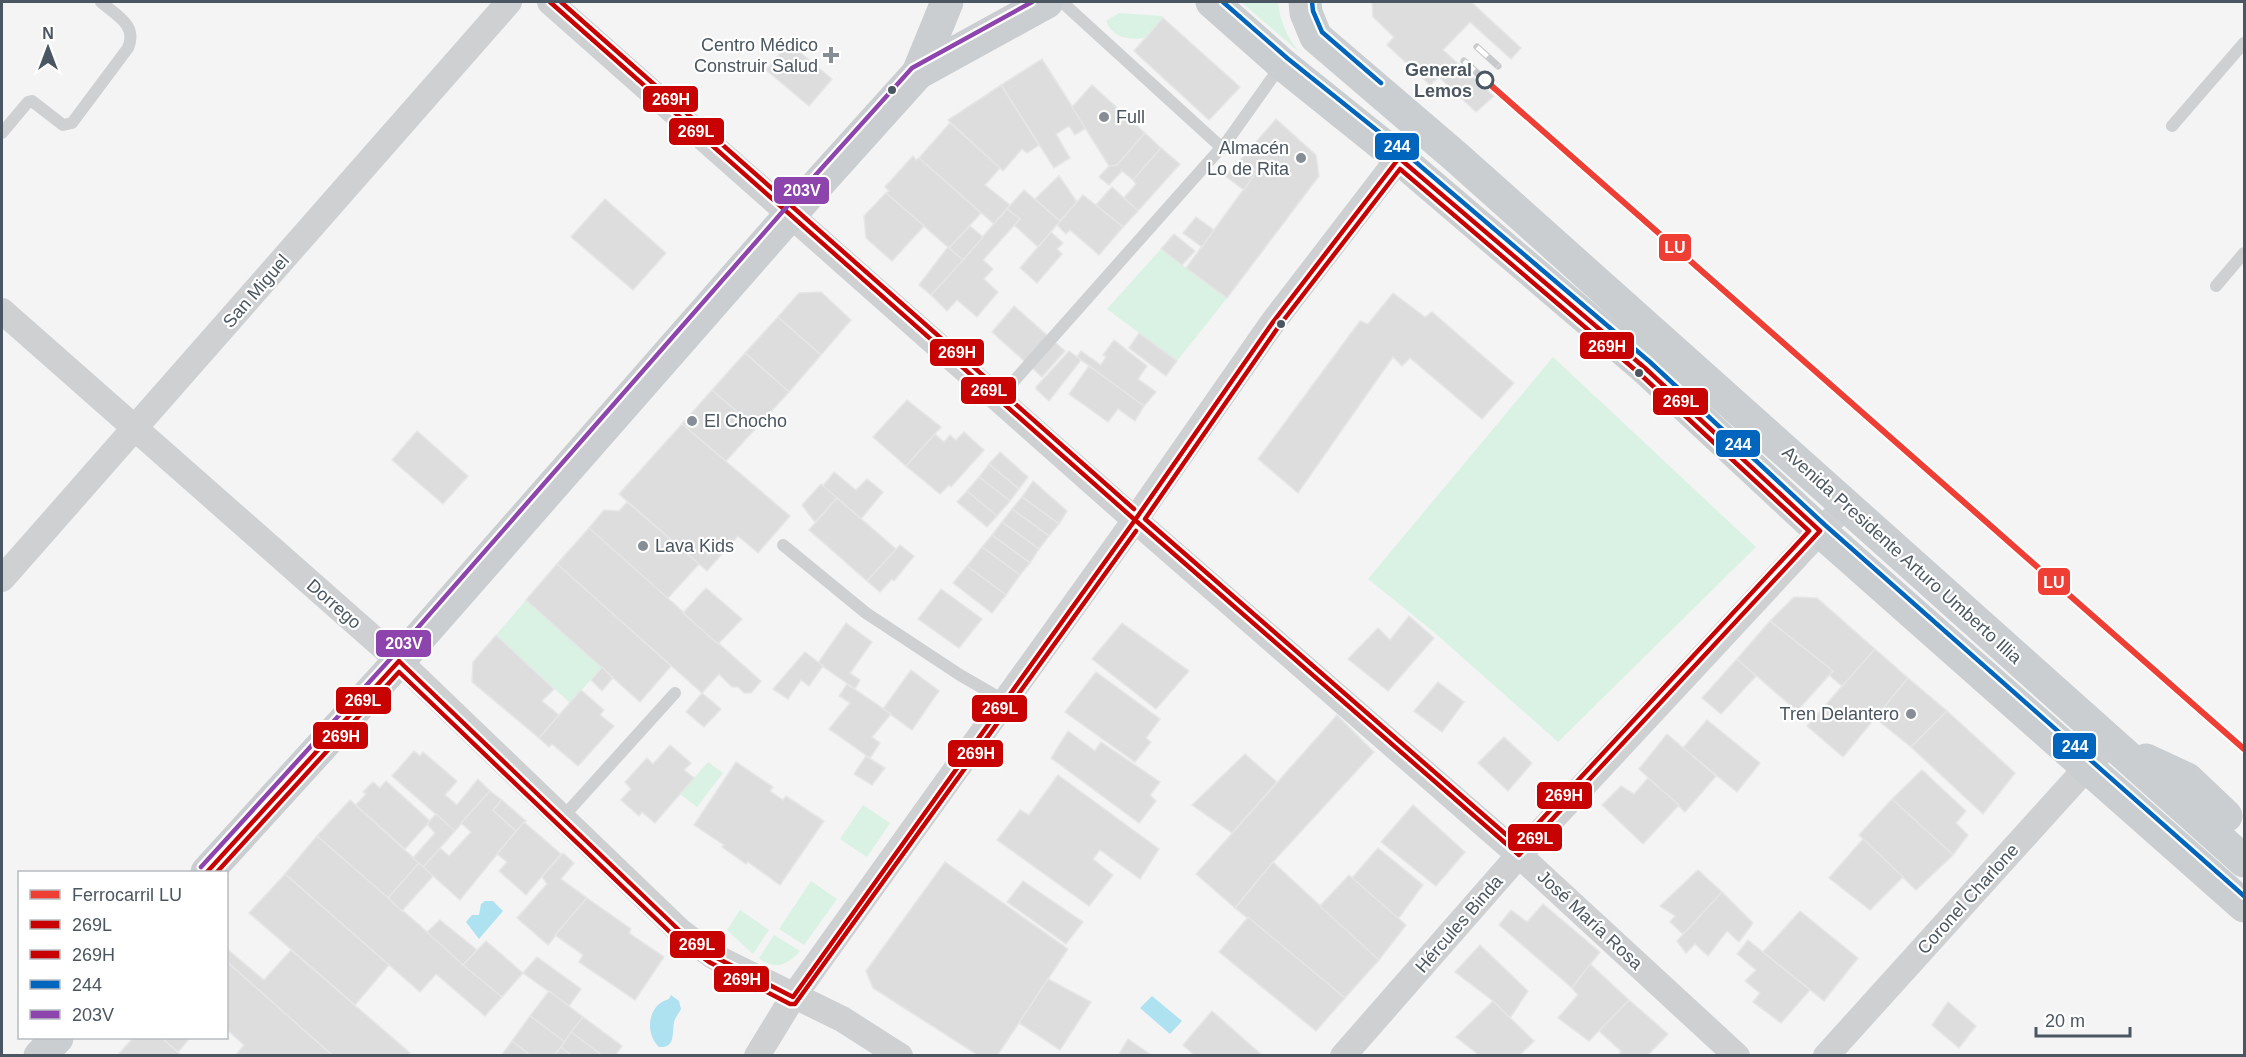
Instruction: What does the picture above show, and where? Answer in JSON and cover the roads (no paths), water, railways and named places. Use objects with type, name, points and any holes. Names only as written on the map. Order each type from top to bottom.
[{"type":"main road","points":[[918,73],[947,2]]},
{"type":"main road","points":[[209,871],[399,661],[790,215],[918,73],[1047,2]]},
{"type":"main road","name":"Avenida Presidente Arturo Umberto Illia","points":[[1212,2],[1282,64],[1399,158],[1645,368],[1820,531],[2244,906]]},
{"type":"main road","name":"Avenida Presidente Arturo Umberto Illia","points":[[1305,2],[1306,13],[1316,37],[1464,164],[2244,861]]},
{"type":"main road","points":[[2109,742],[2187,779],[2244,833]]},
{"type":"main road","points":[[40,1056],[56,1039]]},
{"type":"street","name":"San Miguel","points":[[2,579],[509,2]]},
{"type":"street","name":"José María Rosa","points":[[550,2],[1135,520],[1519,855],[1737,1056]]},
{"type":"street","points":[[757,1056],[793,997],[1274,322],[1399,158]]},
{"type":"street","name":"Dorrego","points":[[2,311],[399,661],[681,932],[713,956],[842,1019],[900,1056]]},
{"type":"street","name":"Hércules Binda","points":[[1343,1056],[1519,855],[1820,531],[1847,505]]},
{"type":"street","name":"Coronel Charlone","points":[[1826,1056],[2109,742]]},
{"type":"lane","points":[[2,133],[28,102],[32,101],[63,125],[72,123],[128,48],[132,39],[125,22],[100,2]]},
{"type":"lane","points":[[1062,2],[1221,147]]},
{"type":"lane","points":[[2172,126],[2244,43]]},
{"type":"lane","points":[[998,399],[1221,147],[1282,64]]},
{"type":"lane","points":[[2216,286],[2244,253]]},
{"type":"lane","points":[[783,545],[866,613],[960,675],[1005,701]]},
{"type":"lane","points":[[562,818],[675,693]]},
{"type":"water","points":[[485,901],[493,901],[503,911],[479,939],[466,922],[472,915],[479,915],[481,904]]},
{"type":"water","points":[[671,995],[679,1001],[681,1009],[674,1022],[671,1042],[664,1047],[659,1047],[651,1034],[650,1020],[656,1007],[669,999]]},
{"type":"water","points":[[1152,996],[1182,1021],[1170,1034],[1140,1008]]},
{"type":"railway","points":[[1477,47],[1498,66]]},
{"type":"railway","points":[[1464,61],[1485,80]]},
{"type":"rail line","name":"LU","points":[[1485,80],[2244,749]]},
{"type":"place","name":"Centro Médico Construir Salud","points":[[831,55]]},
{"type":"place","name":"General Lemos","points":[[1485,80]]},
{"type":"place","name":"Full","points":[[1104,117]]},
{"type":"place","name":"Almacén Lo de Rita","points":[[1301,158]]},
{"type":"place","name":"El Chocho","points":[[692,421]]},
{"type":"place","name":"Lava Kids","points":[[643,546]]},
{"type":"place","name":"Tren Delantero","points":[[1911,714]]}]
